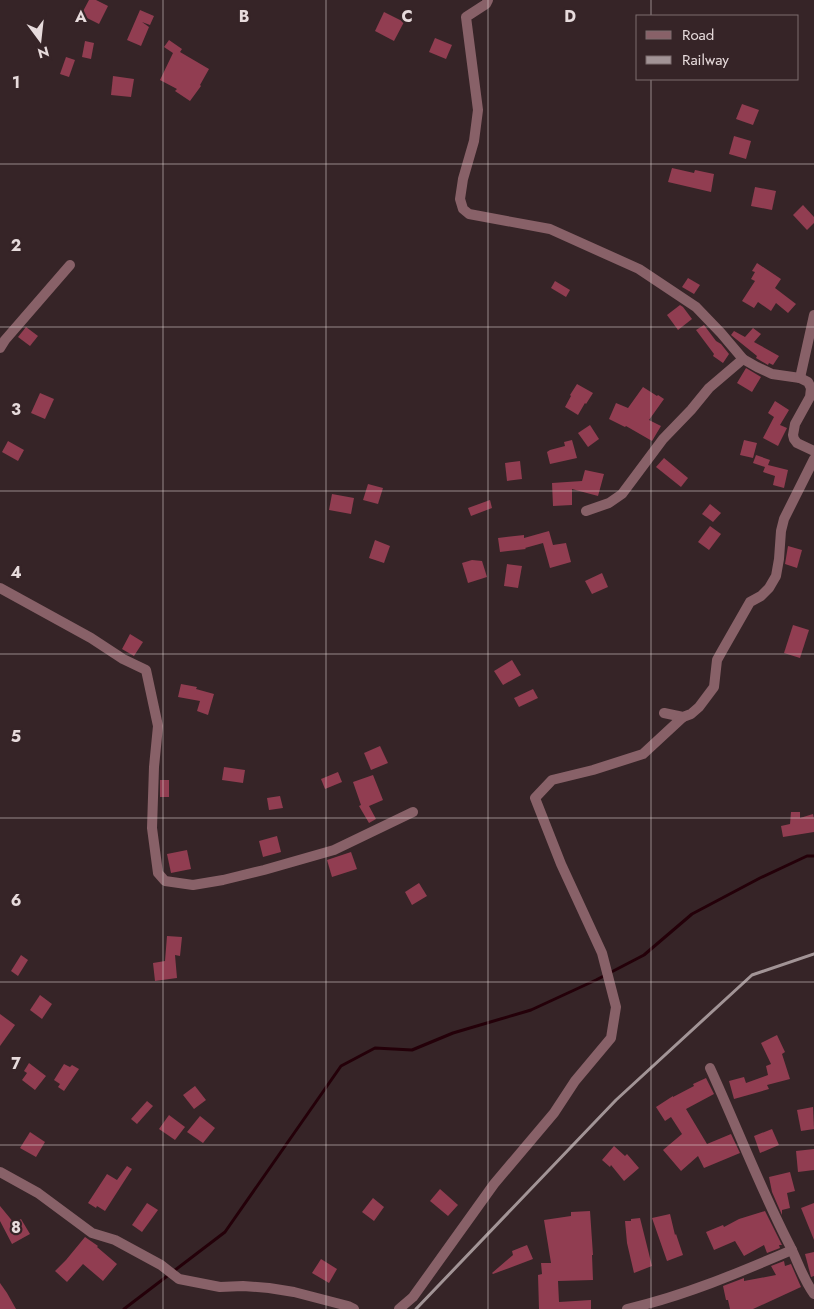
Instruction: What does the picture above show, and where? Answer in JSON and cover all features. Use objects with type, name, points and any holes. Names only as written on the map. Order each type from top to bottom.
[{"type":"street","points":[[488,0],[486,4],[466,17],[478,110],[474,140],[463,179],[460,200],[462,209],[469,214],[550,229],[639,269],[696,308],[743,359],[757,368],[772,374],[800,378],[808,382],[811,388],[810,397],[795,424],[793,435],[797,443],[814,451]]},
{"type":"street","points":[[0,348],[70,265]]},
{"type":"street","points":[[800,378],[814,314]]},
{"type":"street","points":[[586,511],[609,503],[622,494],[663,439],[709,388],[743,359]]},
{"type":"street","points":[[399,1309],[413,1297],[494,1184],[554,1113],[575,1081],[611,1038],[616,1007],[602,953],[561,864],[535,798],[552,780],[593,770],[643,754],[683,717],[692,714],[699,707],[714,687],[718,660],[750,602],[761,596],[769,588],[776,576],[780,559],[780,531],[784,519],[814,460]]},
{"type":"street","points":[[0,588],[91,638],[123,659],[146,670],[158,726],[154,766],[152,828],[158,873],[165,881],[194,885],[264,870],[334,850],[413,812]]},
{"type":"street","points":[[664,713],[683,717]]},
{"type":"street","points":[[710,1068],[766,1198],[802,1274],[814,1294]]},
{"type":"street","points":[[0,1172],[38,1192],[92,1233],[115,1240],[161,1265],[179,1278],[220,1287],[243,1286],[294,1292],[354,1309]]},
{"type":"street","points":[[627,1309],[660,1301],[716,1281],[792,1250]]},
{"type":"building","points":[[89,0],[96,0],[108,6],[99,24],[81,15]]},
{"type":"building","points":[[140,10],[154,16],[150,25],[142,22],[149,27],[141,46],[127,40]]},
{"type":"building","points":[[384,12],[404,22],[394,41],[375,31]]},
{"type":"building","points":[[435,38],[452,45],[446,59],[429,52]]},
{"type":"building","points":[[169,40],[182,49],[180,52],[209,69],[201,86],[190,101],[175,91],[177,89],[160,80],[173,53],[164,47]]},
{"type":"building","points":[[85,41],[94,43],[91,59],[82,57]]},
{"type":"building","points":[[66,57],[75,60],[69,77],[60,74]]},
{"type":"building","points":[[113,76],[134,79],[131,97],[111,95]]},
{"type":"building","points":[[742,104],[759,110],[753,125],[736,119]]},
{"type":"building","points":[[734,136],[751,141],[746,159],[729,154]]},
{"type":"building","points":[[672,168],[694,173],[695,170],[714,174],[711,192],[668,182]]},
{"type":"building","points":[[755,187],[776,191],[772,210],[751,206]]},
{"type":"building","points":[[803,205],[814,217],[814,223],[807,230],[793,215]]},
{"type":"building","points":[[757,263],[781,279],[775,288],[796,304],[788,313],[776,303],[771,311],[758,302],[754,308],[742,301],[755,281],[751,279],[755,272],[752,271]]},
{"type":"building","points":[[688,278],[700,285],[694,294],[682,287]]},
{"type":"building","points":[[555,281],[570,290],[566,297],[551,288]]},
{"type":"building","points":[[680,305],[692,319],[678,330],[667,315]]},
{"type":"building","points":[[704,325],[729,354],[723,363],[713,356],[714,354],[696,330]]},
{"type":"building","points":[[26,327],[38,336],[30,346],[18,337]]},
{"type":"building","points":[[753,328],[761,334],[754,342],[779,356],[773,365],[769,363],[768,365],[756,358],[757,356],[731,335],[734,331],[745,337]]},
{"type":"building","points":[[746,368],[761,377],[752,392],[737,383]]},
{"type":"building","points":[[577,384],[593,393],[578,415],[565,407]]},
{"type":"building","points":[[643,387],[664,399],[649,420],[661,426],[652,441],[626,426],[609,419],[616,403],[628,408]]},
{"type":"building","points":[[40,393],[54,399],[45,419],[31,413]]},
{"type":"building","points":[[775,401],[789,410],[780,425],[787,428],[778,446],[763,438],[774,417],[768,413]]},
{"type":"building","points":[[590,425],[599,439],[588,447],[578,433]]},
{"type":"building","points":[[572,440],[577,458],[550,464],[547,452],[565,446],[564,442]]},
{"type":"building","points":[[744,440],[757,443],[753,458],[740,455]]},
{"type":"building","points":[[8,441],[24,450],[18,461],[2,452]]},
{"type":"building","points":[[756,455],[770,460],[768,465],[788,470],[784,488],[773,485],[775,476],[763,472],[765,467],[753,463]]},
{"type":"building","points":[[664,458],[688,478],[681,487],[656,467]]},
{"type":"building","points":[[520,461],[522,479],[507,481],[505,463]]},
{"type":"building","points":[[585,470],[604,474],[598,496],[572,489],[572,505],[553,506],[552,483],[582,481]]},
{"type":"building","points":[[368,484],[383,488],[378,504],[363,500]]},
{"type":"building","points":[[332,494],[354,498],[351,514],[329,510]]},
{"type":"building","points":[[490,500],[492,508],[471,516],[468,508]]},
{"type":"building","points":[[710,504],[721,513],[713,522],[702,514]]},
{"type":"building","points":[[710,526],[721,534],[709,550],[698,542]]},
{"type":"building","points":[[549,531],[553,545],[566,543],[571,562],[550,568],[543,543],[526,549],[500,552],[498,538],[524,535],[524,538]]},
{"type":"building","points":[[375,540],[390,546],[384,563],[369,558]]},
{"type":"building","points":[[788,546],[802,550],[797,568],[785,564]]},
{"type":"building","points":[[472,560],[482,561],[487,577],[468,583],[462,563]]},
{"type":"building","points":[[507,564],[522,566],[518,588],[504,586]]},
{"type":"building","points":[[602,573],[608,587],[592,594],[585,581]]},
{"type":"building","points":[[793,625],[809,630],[800,658],[784,653]]},
{"type":"building","points":[[130,634],[143,642],[134,656],[122,649]]},
{"type":"building","points":[[512,660],[521,675],[503,685],[494,671]]},
{"type":"building","points":[[181,684],[197,687],[196,689],[214,694],[208,715],[197,711],[200,701],[178,697]]},
{"type":"building","points":[[533,689],[538,698],[519,707],[514,698]]},
{"type":"building","points":[[380,746],[388,763],[371,770],[364,753]]},
{"type":"building","points":[[224,767],[245,770],[243,783],[222,780]]},
{"type":"building","points":[[338,772],[342,782],[325,789],[321,779]]},
{"type":"building","points":[[373,775],[383,800],[369,806],[376,819],[369,823],[359,806],[361,805],[353,782]]},
{"type":"building","points":[[160,780],[169,780],[169,797],[160,797]]},
{"type":"building","points":[[280,796],[283,808],[269,810],[267,798]]},
{"type":"building","points":[[791,812],[800,812],[800,818],[813,814],[814,832],[783,837],[781,826],[790,824]]},
{"type":"building","points":[[277,836],[281,852],[263,857],[259,841]]},
{"type":"building","points":[[187,850],[191,869],[171,873],[167,854]]},
{"type":"building","points":[[351,852],[357,869],[332,877],[327,860]]},
{"type":"building","points":[[419,883],[427,896],[412,905],[405,892]]},
{"type":"building","points":[[167,936],[182,937],[180,956],[175,955],[177,978],[155,981],[153,963],[165,961]]},
{"type":"building","points":[[21,955],[28,960],[18,976],[11,971]]},
{"type":"building","points":[[40,995],[52,1004],[42,1019],[30,1010]]},
{"type":"building","points":[[0,1014],[15,1025],[0,1046]]},
{"type":"building","points":[[777,1035],[785,1052],[782,1054],[790,1079],[767,1085],[769,1089],[734,1099],[729,1081],[744,1077],[746,1083],[768,1075],[766,1066],[771,1064],[761,1043]]},
{"type":"building","points":[[29,1063],[46,1076],[35,1090],[22,1080],[27,1073],[24,1071]]},
{"type":"building","points":[[64,1064],[70,1067],[72,1065],[79,1069],[64,1091],[58,1087],[60,1084],[54,1080]]},
{"type":"building","points":[[706,1078],[714,1094],[686,1109],[707,1144],[731,1134],[740,1153],[704,1168],[698,1156],[681,1171],[663,1150],[682,1134],[671,1117],[665,1121],[656,1107]]},
{"type":"building","points":[[195,1086],[206,1100],[194,1109],[183,1095]]},
{"type":"building","points":[[147,1101],[153,1106],[137,1124],[131,1119]]},
{"type":"building","points":[[813,1107],[814,1129],[801,1131],[797,1110]]},
{"type":"building","points":[[169,1115],[185,1127],[175,1140],[159,1129]]},
{"type":"building","points":[[200,1116],[215,1128],[203,1143],[187,1132]]},
{"type":"building","points":[[772,1129],[779,1145],[760,1153],[754,1136]]},
{"type":"building","points":[[30,1132],[45,1142],[36,1157],[20,1148]]},
{"type":"building","points":[[614,1146],[625,1156],[627,1154],[639,1168],[624,1181],[611,1165],[610,1167],[602,1160]]},
{"type":"building","points":[[814,1149],[814,1170],[798,1172],[796,1151]]},
{"type":"building","points":[[127,1166],[132,1169],[105,1211],[88,1203],[107,1174],[117,1180]]},
{"type":"building","points":[[790,1172],[795,1191],[787,1193],[790,1208],[782,1210],[782,1215],[772,1192],[769,1177]]},
{"type":"building","points":[[440,1189],[458,1205],[448,1216],[430,1201]]},
{"type":"building","points":[[373,1198],[384,1207],[374,1221],[362,1212]]},
{"type":"building","points":[[147,1203],[158,1210],[142,1232],[132,1225]]},
{"type":"building","points":[[814,1203],[814,1240],[801,1208]]},
{"type":"building","points":[[0,1206],[14,1223],[21,1219],[30,1234],[12,1244],[0,1221]]},
{"type":"building","points":[[590,1211],[593,1280],[558,1281],[559,1302],[591,1300],[591,1309],[539,1309],[538,1275],[542,1274],[541,1263],[551,1263],[544,1220],[571,1216],[571,1212]]},
{"type":"building","points":[[765,1211],[782,1245],[779,1245],[780,1248],[767,1253],[764,1245],[744,1256],[735,1241],[714,1250],[706,1232]]},
{"type":"building","points":[[670,1214],[675,1235],[683,1255],[667,1261],[652,1218]]},
{"type":"building","points":[[640,1218],[652,1266],[634,1273],[627,1243],[625,1221]]},
{"type":"building","points":[[85,1237],[98,1246],[117,1264],[103,1281],[83,1264],[67,1282],[55,1271]]},
{"type":"building","points":[[527,1245],[533,1259],[492,1273],[513,1255],[512,1251]]},
{"type":"building","points":[[814,1252],[814,1276],[811,1277],[805,1254]]},
{"type":"building","points":[[321,1259],[337,1269],[329,1283],[312,1273]]},
{"type":"building","points":[[784,1261],[785,1266],[791,1264],[801,1287],[753,1309],[730,1309],[723,1286],[744,1278],[744,1281],[776,1275],[771,1266]]},
{"type":"building","points":[[0,1283],[7,1293],[16,1309],[0,1309]]},
{"type":"waterway","points":[[124,1309],[225,1232],[341,1066],[375,1048],[412,1050],[453,1033],[531,1010],[644,955],[692,914],[760,878],[807,856],[814,856]]},
{"type":"railway","points":[[416,1309],[616,1100],[752,975],[814,954]]}]
